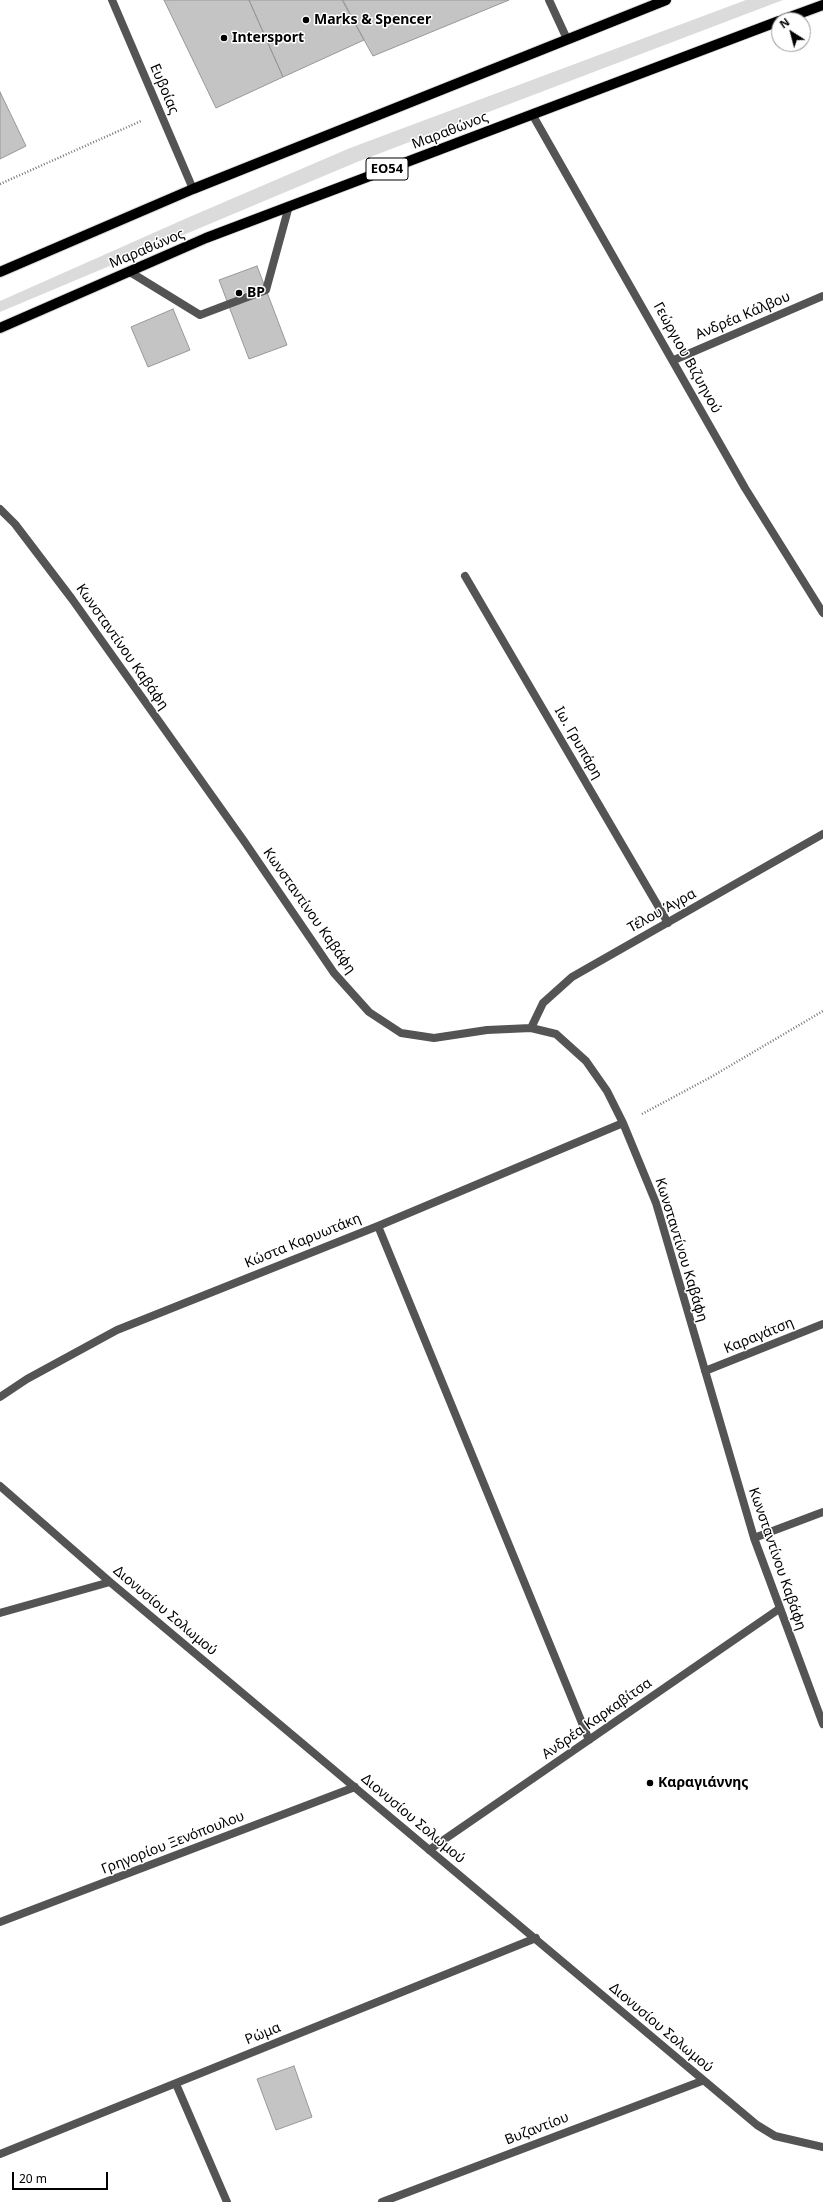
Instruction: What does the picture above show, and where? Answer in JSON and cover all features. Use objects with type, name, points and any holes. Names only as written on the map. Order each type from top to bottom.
[{"type":"main road","points":[[0,272],[192,189],[666,0]]},
{"type":"main road","points":[[804,12],[823,5]]},
{"type":"main road","name":"Μαραθώνος","points":[[0,328],[206,238],[771,24]]},
{"type":"street","name":"Ευβοίας","points":[[112,0],[192,189]]},
{"type":"street","points":[[549,0],[567,39]]},
{"type":"street","name":"Γεώργιου Βιζυηνού","points":[[532,114],[674,360],[745,488],[823,613]]},
{"type":"street","points":[[130,272],[200,315],[266,290],[289,206]]},
{"type":"street","name":"Ανδρέα Κάλβου","points":[[674,360],[823,296]]},
{"type":"street","name":"Κωνσταντίνου Καβάφη","points":[[0,509],[15,524],[72,599],[244,841],[334,973],[369,1012],[401,1033],[434,1038],[487,1030],[531,1028],[556,1034],[586,1061],[607,1091],[623,1123],[656,1203],[754,1538],[779,1609],[823,1724]]},
{"type":"street","name":"Ιω. Γρυπάρη","points":[[465,576],[668,923]]},
{"type":"street","name":"Τέλου Άγρα","points":[[531,1028],[543,1003],[572,977],[823,834]]},
{"type":"street","name":"Κώστα Καρυωτάκη","points":[[0,1397],[26,1379],[117,1330],[378,1226],[623,1123]]},
{"type":"street","points":[[378,1226],[589,1740]]},
{"type":"street","name":"Καραγάτση","points":[[705,1371],[823,1324]]},
{"type":"street","name":"Διονυσίου Σολωμού","points":[[0,1486],[110,1582],[536,1938],[702,2081],[757,2125],[775,2136],[823,2147]]},
{"type":"street","points":[[754,1538],[823,1512]]},
{"type":"street","points":[[0,1614],[110,1582]]},
{"type":"street","name":"Ανδρέα Καρκαβίτσα","points":[[429,1850],[779,1609]]},
{"type":"street","name":"Γρηγορίου Ξενόπουλου","points":[[0,1922],[355,1787]]},
{"type":"street","name":"Ρώμα","points":[[0,2154],[536,1938]]},
{"type":"street","name":"Βυζαντίου","points":[[382,2202],[702,2081]]},
{"type":"street","points":[[176,2084],[227,2202]]},
{"type":"path","points":[[0,184],[160,112]]},
{"type":"path","points":[[623,1123],[697,1084],[823,1011]]},
{"type":"shaded area","points":[[746,0],[783,0],[357,162],[0,312],[0,301],[350,148]]},
{"type":"building","name":"Intersport","points":[[164,0],[249,0],[283,77],[216,108]]},
{"type":"building","name":"Marks & Spencer","points":[[249,0],[343,0],[364,40],[283,77]]},
{"type":"building","points":[[342,0],[509,0],[373,56]]},
{"type":"building","points":[[0,92],[26,146],[0,159]]},
{"type":"building","points":[[257,266],[287,345],[249,359],[219,280]]},
{"type":"building","points":[[173,309],[190,350],[148,367],[131,327]]},
{"type":"building","points":[[294,2066],[312,2117],[276,2130],[257,2079]]},
{"type":"place","name":"Marks & Spencer","points":[[306,20]]},
{"type":"place","name":"Intersport","points":[[224,38]]},
{"type":"place","name":"BP","points":[[239,293]]},
{"type":"place","name":"Καραγιάννης","points":[[650,1783]]}]
